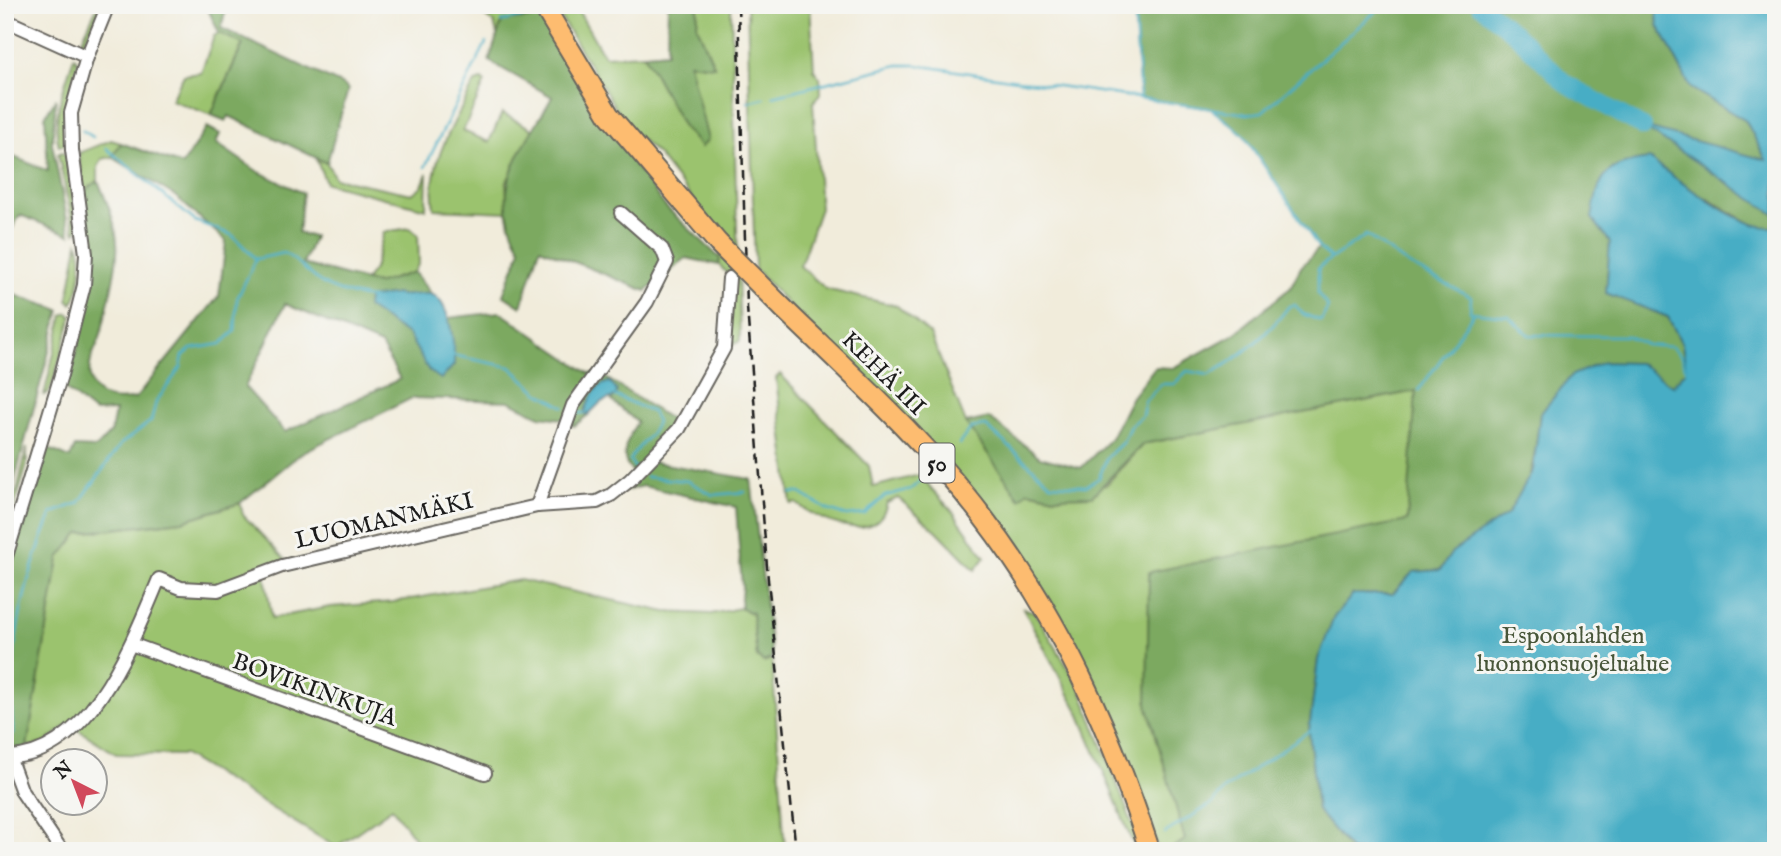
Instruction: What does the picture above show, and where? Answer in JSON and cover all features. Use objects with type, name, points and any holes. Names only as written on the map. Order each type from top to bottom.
[{"type":"highway","name":"KEHÄ III","points":[[543,5],[609,115],[718,243],[945,472],[1020,568],[1063,640],[1103,721],[1150,851]]},
{"type":"street","points":[[5,560],[85,285],[86,254],[72,150],[71,113],[87,57],[108,5]]},
{"type":"street","points":[[5,20],[87,57]]},
{"type":"street","points":[[537,506],[573,405],[647,302],[667,262],[662,249],[621,213]]},
{"type":"street","name":"LUOMANMÄKI","points":[[7,752],[45,751],[72,730],[90,711],[131,644],[159,579],[181,588],[218,590],[282,566],[537,506],[597,502],[611,495],[667,444],[724,348],[729,278]]},
{"type":"street","name":"BOVIKINKUJA","points":[[131,644],[485,774]]},
{"type":"street","points":[[7,752],[22,792],[62,851]]},
{"type":"green space","points":[[98,5],[103,5],[81,49],[78,48]]},
{"type":"green space","points":[[206,5],[227,5],[221,28],[345,86],[348,90],[327,163],[229,116],[226,121],[211,115],[243,44],[219,33]]},
{"type":"green space","points":[[470,5],[534,5],[540,17],[502,21],[498,38],[494,23]]},
{"type":"green space","points":[[553,5],[575,5],[604,56],[644,54],[683,127],[694,90],[689,62],[714,65],[697,26],[698,5],[731,5],[740,341],[730,346],[732,279],[719,265],[723,238],[657,154],[627,127]]},
{"type":"green space","points":[[668,5],[698,5],[697,26],[714,66],[689,63],[708,140],[701,147],[683,127],[644,54],[667,52]]},
{"type":"green space","name":"Espoonlahden luonnonsuojelualue","points":[[747,5],[810,5],[814,70],[820,78],[821,92],[813,103],[820,208],[800,266],[826,289],[897,306],[930,334],[966,423],[1020,498],[1028,491],[1055,497],[1106,485],[1143,444],[1416,391],[1355,259],[1137,5],[1776,5],[1776,851],[1197,851],[1185,840],[1167,851],[1159,851],[1110,717],[1059,614],[1013,544],[755,269]]},
{"type":"green space","points":[[1134,5],[1656,5],[1658,25],[1691,88],[1746,121],[1767,161],[1646,128],[1776,215],[1773,227],[1759,228],[1708,199],[1592,218],[1610,242],[1606,293],[1668,317],[1682,344],[1686,370],[1673,386],[1540,414],[1535,454],[1528,481],[1516,505],[1507,515],[1464,545],[1440,570],[1413,572],[1393,594],[1353,594],[1318,659],[1309,731],[1317,810],[1351,851],[1167,851],[1185,840],[1147,704],[1149,572],[1407,521],[1416,391],[1143,444],[1092,496],[1055,497],[1028,491],[1020,499],[966,423],[989,418],[1040,457],[1081,468],[1111,438],[1131,398],[1155,367],[1173,368],[1233,335],[1290,288],[1301,267],[1319,248],[1243,134],[1212,109],[1140,98]]},
{"type":"green space","points":[[540,17],[600,117],[665,206],[720,258],[719,265],[686,258],[646,291],[540,248],[521,307],[503,295],[521,249],[511,227],[507,188],[520,152],[552,97],[489,61],[502,21]]},
{"type":"green space","points":[[219,33],[243,43],[211,115],[171,100],[184,75],[201,73],[214,36]]},
{"type":"green space","points":[[74,57],[78,61],[68,102],[65,144],[59,146],[58,113]]},
{"type":"green space","points":[[475,82],[485,82],[463,131],[489,142],[502,113],[534,130],[506,183],[508,212],[434,209],[434,176],[438,159]]},
{"type":"green space","points":[[56,98],[52,143],[70,235],[20,215],[5,241],[5,161],[14,157],[48,171],[45,116]]},
{"type":"green space","points":[[207,127],[220,134],[216,143],[257,171],[303,193],[298,233],[314,237],[303,264],[377,284],[414,272],[448,318],[500,312],[589,373],[600,374],[676,423],[633,472],[625,460],[625,454],[628,440],[637,422],[611,400],[617,391],[585,413],[588,415],[574,426],[562,419],[540,416],[509,401],[412,398],[303,452],[240,503],[182,521],[79,533],[59,558],[27,747],[18,749],[10,744],[5,727],[5,579],[9,565],[45,447],[70,458],[75,447],[96,448],[111,432],[115,411],[94,412],[64,388],[80,338],[88,291],[89,244],[84,191],[98,181],[112,217],[117,244],[110,294],[100,337],[91,360],[91,381],[94,389],[107,398],[136,398],[219,296],[226,241],[175,196],[112,157],[121,143],[182,165]],"holes":[[[285,304],[381,345],[400,379],[285,432],[245,387]]]},
{"type":"green space","points":[[111,140],[121,143],[112,157],[102,159],[98,167],[98,181],[84,191],[79,153]]},
{"type":"green space","points":[[58,154],[65,154],[79,229],[75,233]]},
{"type":"green space","points":[[316,159],[327,163],[335,178],[412,194],[422,186],[427,173],[426,209],[326,183]]},
{"type":"green space","points":[[410,228],[418,235],[419,263],[414,272],[377,284],[365,281],[374,269],[384,232]]},
{"type":"green space","points":[[78,243],[81,274],[78,292],[72,304],[68,300]]},
{"type":"green space","points":[[5,292],[60,310],[12,490],[5,486]]},
{"type":"green space","points":[[68,313],[72,317],[52,385],[44,395],[63,315]]},
{"type":"green space","points":[[780,374],[869,466],[873,487],[919,475],[953,512],[985,557],[975,570],[937,531],[898,498],[887,503],[881,516],[872,524],[861,527],[833,523],[796,503],[791,504],[776,378]]},
{"type":"green space","points":[[27,448],[27,465],[5,540],[5,513],[17,490]]},
{"type":"green space","points":[[653,462],[751,479],[772,658],[764,662],[757,657],[752,613],[740,608],[742,587],[736,507],[643,486],[621,492]]},
{"type":"green space","points":[[240,503],[243,515],[288,563],[265,576],[272,618],[330,607],[393,602],[520,580],[666,612],[711,614],[740,608],[752,613],[757,657],[764,662],[772,658],[785,851],[424,851],[392,808],[336,847],[184,755],[116,754],[69,724],[45,743],[27,747],[59,558],[78,533],[182,521]]},
{"type":"green space","points":[[1023,608],[1035,612],[1080,688],[1143,851],[1138,851],[1132,841],[1080,715]]},
{"type":"water","points":[[1656,5],[1776,5],[1776,215],[1643,127],[1766,160],[1746,121],[1691,88],[1658,25]]},
{"type":"water","points":[[1649,159],[1727,212],[1759,226],[1773,227],[1776,222],[1776,851],[1351,851],[1317,810],[1309,731],[1318,659],[1334,617],[1353,594],[1393,594],[1413,572],[1440,570],[1452,552],[1508,514],[1533,470],[1540,414],[1572,375],[1604,362],[1639,363],[1673,386],[1686,370],[1682,344],[1668,317],[1606,293],[1610,242],[1592,218],[1598,191],[1606,174],[1622,165]]},
{"type":"water","points":[[397,294],[430,294],[443,305],[450,326],[454,365],[441,379],[429,371],[409,336],[367,307],[368,298]]},
{"type":"water","points":[[610,382],[617,391],[616,396],[601,402],[588,415],[584,413],[596,389]]},
{"type":"waterway","points":[[1134,5],[1140,98]]},
{"type":"waterway","points":[[773,96],[898,65],[916,65],[1247,114],[1262,112],[1383,5]]},
{"type":"waterway","points":[[1480,5],[1518,36],[1565,83],[1643,127]]},
{"type":"waterway","points":[[501,22],[538,13]]},
{"type":"waterway","points":[[425,167],[486,43]]},
{"type":"waterway","points":[[748,102],[764,98]]},
{"type":"waterway","points":[[1214,111],[1243,134],[1319,248],[1330,257]]},
{"type":"waterway","points":[[82,130],[93,137]]},
{"type":"waterway","points":[[106,148],[195,221],[232,235],[256,259]]},
{"type":"waterway","points":[[959,444],[971,428],[986,426],[1051,484],[1086,486],[1099,478],[1107,457],[1123,442],[1130,426],[1142,416],[1145,401],[1161,384],[1174,384],[1187,371],[1209,375],[1263,336],[1289,306],[1295,305],[1303,314],[1321,321],[1328,307],[1318,294],[1318,269],[1366,235],[1409,265],[1471,297],[1470,312],[1508,316],[1529,335],[1628,336],[1647,345],[1672,347],[1682,357],[1686,370]]},
{"type":"waterway","points":[[10,739],[14,731],[11,712],[18,624],[36,556],[52,513],[79,503],[121,444],[151,421],[156,402],[181,367],[183,356],[191,349],[221,344],[235,331],[237,299],[256,259],[284,253],[325,285],[346,293],[376,299]]},
{"type":"waterway","points":[[1419,390],[1474,313]]},
{"type":"waterway","points":[[452,355],[510,367],[538,392],[564,407]]},
{"type":"waterway","points":[[616,396],[652,412],[657,421],[652,432],[630,460],[634,467]]},
{"type":"waterway","points":[[576,413],[584,413]]},
{"type":"waterway","points":[[791,493],[800,493],[828,510],[847,516],[865,514],[885,496],[911,489],[927,475]]},
{"type":"waterway","points":[[646,477],[688,481],[713,495],[745,492]]},
{"type":"waterway","points":[[1165,833],[1213,803],[1224,790],[1309,731]]},
{"type":"railway","points":[[738,5],[747,307],[768,580],[796,851]]}]
